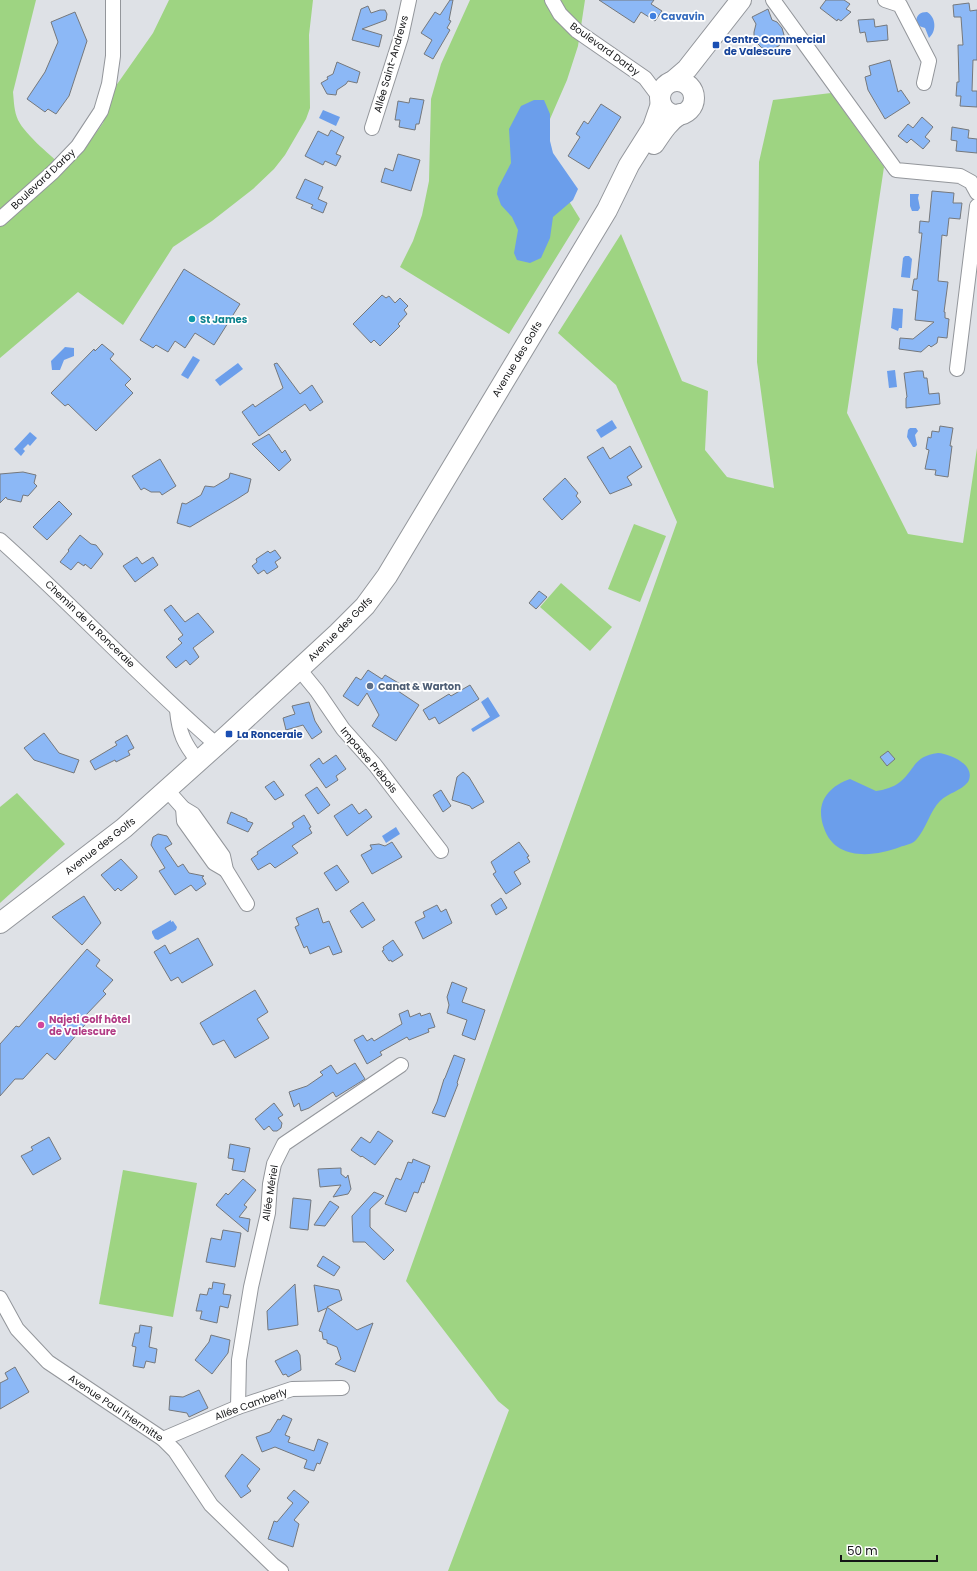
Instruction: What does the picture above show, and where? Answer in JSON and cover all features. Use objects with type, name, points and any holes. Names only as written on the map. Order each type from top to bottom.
[{"type":"main road","name":"Avenue des Golfs","points":[[0,923],[124,828],[199,762],[299,670],[365,606],[387,576],[607,210],[629,165],[653,127],[665,91],[687,69],[742,0]]},
{"type":"main road","name":"Avenue des Golfs","points":[[694,93],[698,75],[742,0]]},
{"type":"main road","points":[[678,80],[688,84],[694,93],[693,104],[690,109],[680,114],[669,113],[664,109],[665,91],[678,80]]},
{"type":"main road","name":"Avenue des Golfs","points":[[607,210],[637,171],[663,130],[680,114]]},
{"type":"street","name":"Boulevard Darby","points":[[0,219],[53,172],[78,146],[101,111],[109,84],[113,56],[113,0]]},
{"type":"street","name":"Allée Saint-Andrews","points":[[372,128],[401,37],[409,0]]},
{"type":"street","name":"Boulevard Darby","points":[[552,0],[560,14],[577,31],[665,91]]},
{"type":"street","points":[[773,0],[896,170],[960,176],[971,182],[977,192]]},
{"type":"street","points":[[885,0],[905,3],[929,61],[924,83]]},
{"type":"street","points":[[957,369],[977,206]]},
{"type":"street","name":"Chemin de la Ronceraie","points":[[0,540],[48,583],[177,710],[217,745]]},
{"type":"street","name":"Impasse Prébois","points":[[299,670],[317,691],[342,729],[375,765],[441,851]]},
{"type":"street","points":[[177,710],[181,734],[187,748],[199,762]]},
{"type":"street","points":[[167,790],[183,808],[184,821],[214,863],[226,870],[247,904]]},
{"type":"street","name":"Allée Mériel","points":[[238,1407],[239,1360],[251,1287],[268,1213],[270,1184],[274,1164],[284,1144],[401,1065]]},
{"type":"street","name":"Avenue Paul l'Hermitte","points":[[0,1298],[17,1329],[48,1362],[163,1439],[175,1451],[211,1505],[281,1571]]},
{"type":"street","name":"Allée Camberly","points":[[163,1439],[238,1407],[292,1389],[342,1388]]},
{"type":"green space","points":[[0,0],[36,0],[13,92],[15,110],[18,120],[27,133],[65,169],[86,147],[103,123],[113,90],[153,33],[169,0],[313,0],[309,35],[310,108],[306,119],[285,155],[274,169],[253,189],[212,221],[173,247],[123,325],[78,292],[0,358]]},
{"type":"green space","points":[[470,0],[585,0],[578,46],[567,80],[543,135],[548,167],[580,219],[509,334],[400,267],[413,241],[422,215],[429,181],[431,99],[441,64]]},
{"type":"green space","points":[[831,93],[884,167],[847,413],[908,534],[963,543],[977,448],[977,1571],[448,1571],[509,1410],[498,1401],[406,1281],[677,522],[616,385],[558,333],[621,234],[682,381],[708,391],[705,450],[727,477],[774,488],[757,362],[759,162],[773,100]]},
{"type":"green space","points":[[634,524],[666,536],[640,602],[608,589]]},
{"type":"green space","points":[[561,583],[612,627],[590,651],[540,607]]},
{"type":"green space","points":[[17,793],[65,844],[0,903],[0,807]]},
{"type":"green space","points":[[123,1170],[197,1183],[173,1317],[99,1304]]},
{"type":"water","points":[[927,12],[934,21],[933,32],[929,38],[925,28],[919,26],[916,21],[919,14]]},
{"type":"water","points":[[534,100],[544,100],[550,114],[550,141],[553,153],[578,189],[573,200],[553,217],[550,238],[541,258],[530,263],[517,260],[514,253],[518,230],[512,217],[501,205],[497,194],[498,188],[511,163],[509,129],[521,106]]},
{"type":"water","points":[[323,110],[340,117],[336,126],[319,118]]},
{"type":"water","points":[[910,194],[919,194],[918,198],[920,208],[918,211],[912,211],[910,206]]},
{"type":"water","points":[[905,256],[909,256],[912,259],[910,278],[901,277],[903,258]]},
{"type":"water","points":[[893,308],[903,309],[902,328],[899,328],[898,331],[891,328]]},
{"type":"water","points":[[65,347],[74,348],[74,356],[64,360],[60,370],[52,370],[51,361]]},
{"type":"water","points":[[193,356],[200,360],[188,379],[181,375]]},
{"type":"water","points":[[238,363],[243,369],[220,386],[215,380]]},
{"type":"water","points":[[895,370],[897,387],[889,388],[887,371]]},
{"type":"water","points":[[612,420],[617,428],[601,438],[596,430]]},
{"type":"water","points":[[910,428],[916,428],[918,431],[915,435],[917,445],[915,447],[913,447],[907,437],[908,430]]},
{"type":"water","points":[[30,432],[37,438],[30,446],[28,444],[23,449],[25,451],[21,456],[14,449]]},
{"type":"water","points":[[488,697],[500,716],[473,732],[471,729],[490,717],[481,702]]},
{"type":"water","points":[[938,753],[955,758],[961,762],[969,770],[970,776],[965,785],[940,801],[923,831],[915,841],[879,853],[856,854],[837,846],[829,839],[824,828],[821,811],[825,798],[835,787],[850,779],[876,791],[889,788],[900,782],[923,757]]},
{"type":"water","points":[[396,827],[400,834],[386,843],[382,836]]},
{"type":"water","points":[[171,920],[171,922],[173,921],[177,927],[176,930],[158,940],[155,939],[152,931]]},
{"type":"building","points":[[450,0],[453,0],[449,20],[451,21],[447,28],[450,30],[433,59],[424,54],[432,40],[421,33],[435,12],[440,15]]},
{"type":"building","points":[[599,0],[654,0],[651,4],[662,11],[655,21],[641,12],[634,23]]},
{"type":"building","points":[[826,0],[844,0],[850,4],[846,9],[851,12],[841,21],[838,19],[837,21],[820,8]]},
{"type":"building","points":[[969,3],[970,11],[977,10],[977,60],[973,60],[972,91],[977,91],[977,107],[960,106],[961,96],[956,96],[957,82],[959,82],[958,45],[963,45],[961,17],[954,17],[953,5]]},
{"type":"building","points":[[368,6],[371,13],[385,10],[387,14],[386,20],[362,29],[382,35],[379,47],[352,40],[361,9]]},
{"type":"building","points":[[768,9],[772,20],[777,22],[782,28],[784,35],[779,46],[769,50],[762,48],[754,40],[756,24],[752,17]]},
{"type":"building","points":[[75,12],[87,41],[69,96],[56,114],[48,109],[45,112],[27,99],[45,72],[58,42],[51,22]]},
{"type":"building","points":[[874,19],[875,27],[887,25],[888,40],[867,42],[865,32],[860,33],[858,20]]},
{"type":"building","points":[[890,60],[898,92],[901,90],[910,103],[885,119],[868,90],[865,77],[871,75],[869,66]]},
{"type":"building","points":[[337,62],[360,72],[357,83],[348,81],[337,90],[336,95],[327,94],[321,83],[333,74]]},
{"type":"building","points":[[410,98],[424,100],[419,124],[416,124],[415,130],[399,127],[400,120],[395,120],[398,101],[409,103]]},
{"type":"building","points":[[601,104],[621,117],[589,169],[568,156],[580,137],[576,134],[584,121],[588,124]]},
{"type":"building","points":[[922,117],[933,127],[925,137],[930,141],[923,149],[911,139],[907,143],[898,136],[908,124],[913,128]]},
{"type":"building","points":[[952,127],[969,130],[968,138],[977,139],[977,153],[956,151],[957,141],[951,140]]},
{"type":"building","points":[[331,130],[344,137],[336,154],[341,156],[336,166],[325,161],[323,165],[305,156],[318,131],[328,136]]},
{"type":"building","points":[[398,154],[420,160],[411,191],[381,182],[385,168],[393,171]]},
{"type":"building","points":[[305,179],[323,187],[318,199],[327,203],[323,213],[311,208],[313,205],[296,198]]},
{"type":"building","points":[[932,191],[954,193],[953,203],[962,203],[960,219],[949,218],[947,236],[942,235],[938,281],[948,282],[944,312],[945,318],[949,319],[947,338],[938,337],[937,343],[931,347],[929,345],[921,352],[899,349],[900,338],[913,339],[934,322],[915,320],[918,291],[912,290],[914,279],[917,279],[922,233],[919,233],[920,221],[929,222]]},
{"type":"building","name":"St James","points":[[184,269],[240,304],[214,345],[195,333],[185,348],[175,341],[168,352],[156,345],[153,348],[140,340]]},
{"type":"building","points":[[382,295],[386,298],[389,296],[395,303],[400,298],[408,306],[404,310],[407,314],[398,324],[400,326],[380,346],[374,340],[371,343],[353,324]]},
{"type":"building","points":[[102,344],[114,354],[110,359],[131,379],[125,385],[133,393],[96,431],[68,404],[65,406],[51,393],[94,349],[95,351]]},
{"type":"building","points":[[277,363],[300,394],[312,385],[323,402],[310,411],[305,404],[259,436],[242,412],[253,404],[255,407],[283,388],[274,364]]},
{"type":"building","points":[[923,371],[924,378],[927,378],[929,394],[939,393],[940,404],[906,408],[907,397],[904,373]]},
{"type":"building","points":[[940,426],[953,428],[948,477],[935,475],[936,470],[925,469],[929,450],[926,449],[928,437],[931,438],[932,431],[939,432]]},
{"type":"building","points":[[269,434],[282,453],[285,450],[291,460],[279,471],[252,444]]},
{"type":"building","points":[[630,446],[642,467],[627,477],[632,485],[610,494],[587,457],[603,447],[610,459]]},
{"type":"building","points":[[160,459],[176,486],[162,495],[160,492],[151,492],[144,488],[141,490],[132,476]]},
{"type":"building","points":[[23,472],[36,475],[34,483],[37,486],[28,496],[23,495],[21,502],[7,499],[6,497],[0,503],[0,474]]},
{"type":"building","points":[[230,473],[251,479],[248,492],[190,527],[177,523],[182,503],[186,504],[201,495],[205,486],[214,487],[229,478]]},
{"type":"building","points":[[565,478],[578,493],[576,496],[581,502],[562,520],[543,499]]},
{"type":"building","points":[[59,501],[72,514],[47,540],[33,527]]},
{"type":"building","points":[[80,535],[91,544],[96,545],[103,554],[91,569],[85,564],[84,566],[78,562],[71,570],[60,562]]},
{"type":"building","points":[[275,550],[281,558],[275,562],[278,567],[267,574],[264,570],[258,574],[252,566],[257,562],[256,559],[268,551],[270,553]]},
{"type":"building","points":[[137,557],[142,564],[153,557],[158,565],[135,582],[123,566]]},
{"type":"building","points":[[539,591],[547,597],[536,609],[529,603]]},
{"type":"building","points":[[171,605],[185,622],[198,613],[214,632],[193,648],[199,657],[190,665],[186,660],[176,668],[166,657],[182,643],[178,639],[183,635],[164,610]]},
{"type":"building","points":[[368,670],[382,679],[385,675],[402,685],[398,691],[419,705],[396,741],[372,726],[379,715],[367,693],[358,706],[343,696],[356,677],[361,680]]},
{"type":"building","points":[[470,685],[479,699],[439,724],[435,717],[429,720],[423,710],[449,694],[451,696]]},
{"type":"building","points":[[309,702],[315,721],[322,732],[312,739],[303,725],[286,730],[283,718],[295,714],[292,706]]},
{"type":"building","points":[[44,733],[59,753],[79,760],[74,773],[34,760],[24,748]]},
{"type":"building","points":[[127,735],[134,748],[128,751],[130,755],[116,762],[115,760],[95,770],[90,761],[117,745],[115,742]]},
{"type":"building","points":[[888,751],[895,759],[887,766],[880,757]]},
{"type":"building","points":[[336,755],[346,769],[336,776],[338,780],[326,788],[310,765],[319,758],[323,764]]},
{"type":"building","points":[[463,772],[469,777],[484,802],[472,809],[470,806],[452,800],[457,777]]},
{"type":"building","points":[[274,781],[284,795],[275,800],[265,787]]},
{"type":"building","points":[[317,787],[330,805],[318,814],[305,795]]},
{"type":"building","points":[[441,790],[451,806],[443,812],[433,795]]},
{"type":"building","points":[[352,804],[359,814],[366,809],[372,817],[347,836],[334,816]]},
{"type":"building","points":[[231,812],[253,823],[248,832],[227,823]]},
{"type":"building","points":[[304,815],[311,827],[309,828],[312,833],[292,846],[298,853],[275,868],[270,863],[258,870],[251,859],[258,854],[257,852],[294,827],[292,823]]},
{"type":"building","points":[[158,834],[167,836],[172,844],[165,848],[178,867],[183,864],[189,873],[204,876],[202,877],[206,884],[196,891],[191,885],[175,895],[159,871],[165,868],[151,845],[153,837]]},
{"type":"building","points":[[392,842],[402,857],[372,874],[361,855],[372,849],[370,845],[379,844],[385,846]]},
{"type":"building","points":[[519,842],[529,856],[527,857],[530,862],[514,872],[521,884],[506,894],[493,874],[496,872],[491,862]]},
{"type":"building","points":[[121,859],[137,876],[137,878],[121,891],[118,888],[115,891],[101,875]]},
{"type":"building","points":[[337,865],[349,882],[336,891],[324,873]]},
{"type":"building","points":[[84,896],[101,923],[82,945],[52,917]]},
{"type":"building","points":[[501,898],[507,908],[496,915],[491,905]]},
{"type":"building","points":[[363,902],[375,920],[362,928],[350,911]]},
{"type":"building","points":[[437,905],[441,912],[446,909],[452,923],[423,939],[415,922],[425,917],[423,912]]},
{"type":"building","points":[[318,908],[323,923],[329,921],[342,952],[333,955],[329,946],[310,954],[307,946],[304,948],[295,927],[299,925],[296,918]]},
{"type":"building","points":[[198,938],[213,965],[182,983],[178,977],[171,981],[154,952],[165,945],[170,954]]},
{"type":"building","points":[[393,940],[403,955],[392,962],[391,960],[389,961],[382,951],[384,950],[383,947]]},
{"type":"building","name":"Najeti Golf hôtel de Valescure","points":[[87,949],[100,960],[96,966],[113,980],[103,991],[106,994],[85,1016],[89,1020],[55,1060],[47,1053],[23,1079],[15,1079],[0,1096],[0,1044],[16,1026],[19,1027]]},
{"type":"building","points":[[452,982],[467,988],[462,1002],[485,1010],[475,1040],[462,1035],[467,1020],[447,1013],[449,1005],[447,997]]},
{"type":"building","points":[[255,990],[268,1012],[257,1019],[269,1038],[235,1058],[224,1040],[213,1045],[200,1023]]},
{"type":"building","points":[[408,1010],[410,1017],[420,1013],[421,1016],[430,1013],[435,1027],[428,1029],[429,1032],[409,1040],[407,1037],[380,1052],[382,1055],[367,1064],[354,1040],[363,1035],[367,1041],[372,1038],[374,1041],[402,1024],[399,1014]]},
{"type":"building","points":[[454,1055],[465,1059],[457,1083],[458,1084],[445,1117],[432,1113]]},
{"type":"building","points":[[355,1063],[365,1079],[336,1097],[333,1092],[309,1108],[301,1111],[299,1103],[294,1107],[289,1092],[307,1086],[323,1075],[320,1072],[331,1065],[337,1074]]},
{"type":"building","points":[[274,1103],[283,1115],[278,1118],[282,1123],[281,1128],[277,1131],[273,1131],[269,1126],[264,1130],[255,1119]]},
{"type":"building","points":[[378,1131],[393,1141],[375,1165],[351,1150],[361,1137],[370,1143]]},
{"type":"building","points":[[49,1137],[61,1159],[33,1175],[21,1156],[33,1150],[31,1147]]},
{"type":"building","points":[[230,1144],[250,1148],[245,1172],[232,1170],[234,1159],[228,1158]]},
{"type":"building","points":[[413,1159],[430,1166],[424,1183],[422,1182],[418,1193],[414,1192],[406,1212],[385,1204],[396,1178],[401,1180],[408,1162],[412,1163]]},
{"type":"building","points":[[341,1168],[341,1174],[346,1178],[348,1175],[351,1189],[348,1194],[333,1197],[341,1185],[320,1187],[318,1169]]},
{"type":"building","points":[[243,1179],[256,1190],[244,1205],[247,1207],[239,1217],[250,1219],[248,1232],[216,1205],[226,1193],[228,1195]]},
{"type":"building","points":[[374,1192],[384,1196],[370,1209],[370,1227],[394,1250],[384,1260],[365,1242],[353,1242],[352,1216]]},
{"type":"building","points":[[293,1198],[311,1200],[308,1230],[290,1228]]},
{"type":"building","points":[[330,1201],[339,1207],[325,1226],[314,1225]]},
{"type":"building","points":[[223,1230],[241,1233],[235,1267],[206,1262],[211,1238],[221,1240]]},
{"type":"building","points":[[323,1256],[340,1267],[334,1276],[317,1266]]},
{"type":"building","points":[[213,1282],[225,1284],[223,1294],[231,1295],[228,1308],[220,1306],[217,1323],[200,1319],[202,1311],[196,1311],[200,1294],[207,1295],[209,1288],[212,1289]]},
{"type":"building","points":[[295,1284],[298,1325],[268,1330],[267,1311]]},
{"type":"building","points":[[314,1285],[339,1290],[342,1300],[327,1307],[357,1330],[373,1323],[355,1372],[335,1364],[341,1359],[337,1347],[327,1343],[327,1340],[323,1339],[322,1332],[319,1331],[327,1308],[318,1312]]},
{"type":"building","points":[[140,1325],[152,1327],[149,1347],[157,1349],[155,1363],[146,1361],[144,1368],[133,1366],[136,1347],[132,1346],[135,1333],[139,1333]]},
{"type":"building","points":[[211,1335],[230,1340],[228,1353],[212,1374],[195,1360],[209,1342]]},
{"type":"building","points":[[297,1350],[300,1355],[301,1370],[288,1377],[286,1374],[283,1375],[275,1361]]},
{"type":"building","points":[[15,1367],[29,1392],[0,1409],[0,1383],[8,1379],[5,1373]]},
{"type":"building","points":[[199,1390],[208,1408],[189,1417],[187,1413],[169,1410],[170,1396],[183,1397]]},
{"type":"building","points":[[283,1415],[292,1419],[285,1435],[290,1437],[288,1442],[314,1451],[318,1439],[328,1443],[320,1464],[317,1463],[314,1471],[304,1468],[307,1460],[275,1447],[262,1452],[256,1437],[270,1432],[278,1419],[280,1420]]},
{"type":"building","points":[[242,1454],[260,1469],[247,1486],[251,1491],[241,1498],[225,1476]]},
{"type":"building","points":[[294,1490],[309,1502],[294,1520],[299,1524],[293,1547],[268,1539],[274,1521],[277,1522],[293,1503],[287,1498]]},
{"type":"place","name":"Cavavin","points":[[653,16]]},
{"type":"place","name":"Centre Commercial de Valescure","points":[[716,45]]},
{"type":"place","name":"St James","points":[[192,319]]},
{"type":"place","name":"Canat & Warton","points":[[370,686]]},
{"type":"place","name":"La Ronceraie","points":[[229,734]]},
{"type":"place","name":"Najeti Golf hôtel de Valescure","points":[[41,1025]]}]
